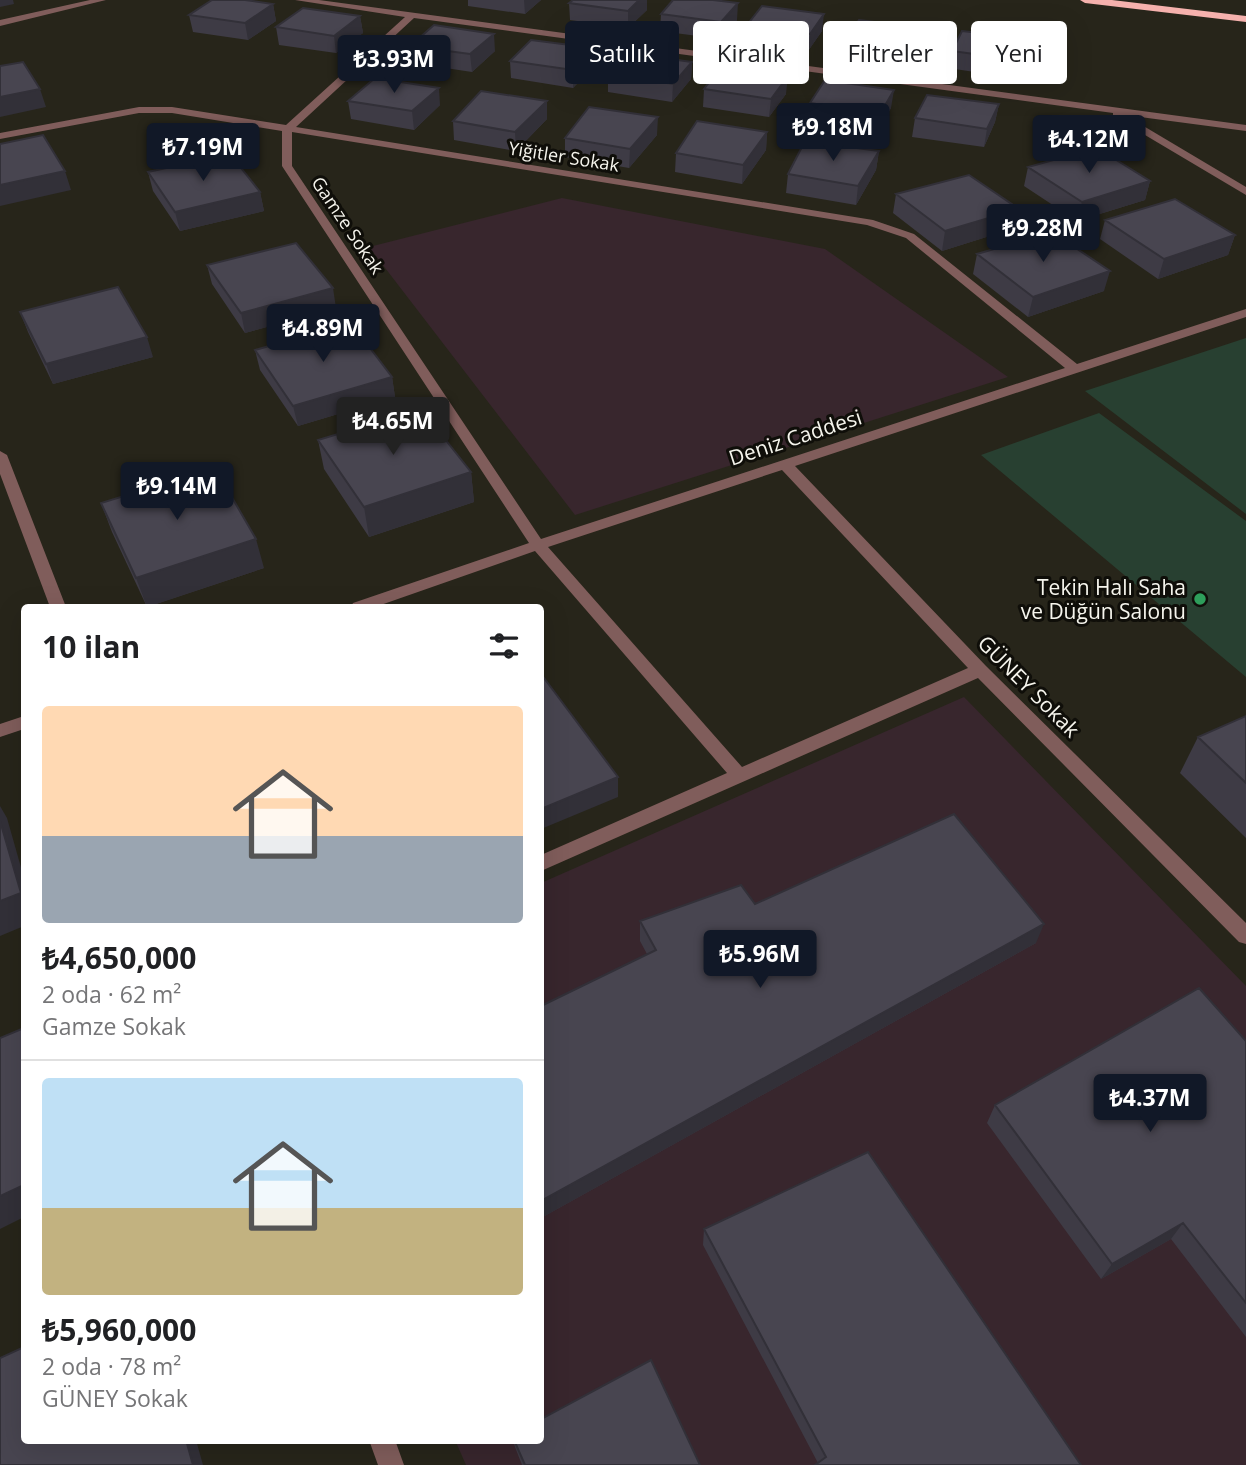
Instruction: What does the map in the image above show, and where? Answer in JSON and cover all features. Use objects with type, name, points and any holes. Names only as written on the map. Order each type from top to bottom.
[{"type":"highway","points":[[1085,0],[1246,19]]},
{"type":"street","points":[[0,23],[102,0]]},
{"type":"street","points":[[299,0],[1246,128]]},
{"type":"street","points":[[287,130],[411,16]]},
{"type":"street","points":[[1110,109],[1246,192]]},
{"type":"street","name":"Yiğitler Sokak","points":[[0,136],[139,110],[172,110],[869,222],[910,236],[1076,370]]},
{"type":"street","name":"Gamze Sokak","points":[[287,130],[287,166],[538,545],[739,775]]},
{"type":"street","name":"Deniz Caddesi","points":[[368,604],[538,545],[1246,313]]},
{"type":"street","points":[[0,455],[57,604]]},
{"type":"street","name":"GÜNEY Sokak","points":[[785,464],[980,670],[1246,936]]},
{"type":"street","points":[[544,862],[980,670]]},
{"type":"street","points":[[0,730],[21,723]]},
{"type":"street","points":[[383,1444],[391,1465]]},
{"type":"shaded area","points":[[562,198],[825,249],[1008,377],[575,515],[369,247]]},
{"type":"shaded area","points":[[964,697],[1246,986],[1246,1465],[466,1465],[457,1444],[544,1444],[544,882]]},
{"type":"green space","points":[[1246,338],[1246,514],[1085,391]]},
{"type":"green space","name":"Tekin Halı Saha ve Düğün Salonu","points":[[1099,413],[1246,521],[1246,677],[981,455]]},
{"type":"building","points":[[212,0],[245,0],[273,4],[245,23],[189,15]]},
{"type":"building","points":[[573,0],[639,0],[628,11],[569,3]]},
{"type":"building","points":[[673,0],[738,3],[722,21],[661,14]]},
{"type":"building","points":[[762,6],[824,14],[810,34],[809,21],[750,21]]},
{"type":"building","points":[[303,8],[360,16],[334,36],[276,27]]},
{"type":"building","points":[[434,25],[494,34],[470,54],[410,46]]},
{"type":"building","points":[[962,31],[971,32],[971,54],[957,52],[957,41]]},
{"type":"building","points":[[531,40],[565,44],[565,69],[510,61]]},
{"type":"building","points":[[679,60],[692,62],[679,77]]},
{"type":"building","points":[[23,62],[40,89],[0,97],[0,66]]},
{"type":"building","points":[[375,78],[439,88],[412,111],[348,101]]},
{"type":"building","points":[[823,83],[894,90],[880,114],[810,103]]},
{"type":"building","points":[[708,84],[782,84],[771,99],[704,89]]},
{"type":"building","points":[[481,91],[547,101],[515,132],[453,121]]},
{"type":"building","points":[[927,95],[999,104],[987,129],[915,118]]},
{"type":"building","points":[[589,107],[658,117],[630,149],[565,138]]},
{"type":"building","points":[[697,121],[767,132],[743,165],[676,153]]},
{"type":"building","points":[[43,135],[65,171],[0,185],[0,144]]},
{"type":"building","points":[[805,141],[879,151],[858,186],[788,174]]},
{"type":"building","points":[[1097,148],[1150,181],[1082,202],[1028,167]]},
{"type":"building","points":[[230,154],[260,192],[175,212],[148,172]]},
{"type":"building","points":[[969,175],[1019,209],[945,231],[896,194]]},
{"type":"building","points":[[1175,199],[1235,235],[1164,259],[1105,220]]},
{"type":"building","points":[[1052,232],[1110,271],[1033,297],[977,254]]},
{"type":"building","points":[[296,243],[333,288],[241,313],[207,265]]},
{"type":"building","points":[[118,287],[147,337],[46,364],[20,312]]},
{"type":"building","points":[[351,323],[392,377],[293,406],[255,350]]},
{"type":"building","points":[[421,409],[471,472],[364,507],[318,440]]},
{"type":"building","points":[[215,468],[256,539],[136,578],[101,503]]},
{"type":"building","points":[[544,678],[618,777],[544,808]]},
{"type":"building","points":[[1246,716],[1246,783],[1198,737]]},
{"type":"building","points":[[954,814],[1044,924],[544,1199],[544,1005],[656,950],[640,921],[741,885],[755,904]]},
{"type":"building","points":[[0,821],[21,893],[0,901]]},
{"type":"building","points":[[1199,988],[1246,1041],[1246,1303],[1183,1223],[1112,1264],[995,1105]]},
{"type":"building","points":[[21,1029],[21,1186],[0,1196],[0,1038]]},
{"type":"building","points":[[868,1152],[1081,1465],[815,1465],[826,1457],[704,1229]]},
{"type":"building","points":[[21,1348],[21,1444],[187,1444],[193,1465],[0,1465],[0,1358]]},
{"type":"building","points":[[651,1360],[700,1465],[525,1465],[516,1444],[544,1444],[544,1417]]},
{"type":"place","name":"Tekin Halı Saha ve Düğün Salonu","points":[[1200,599]]}]
